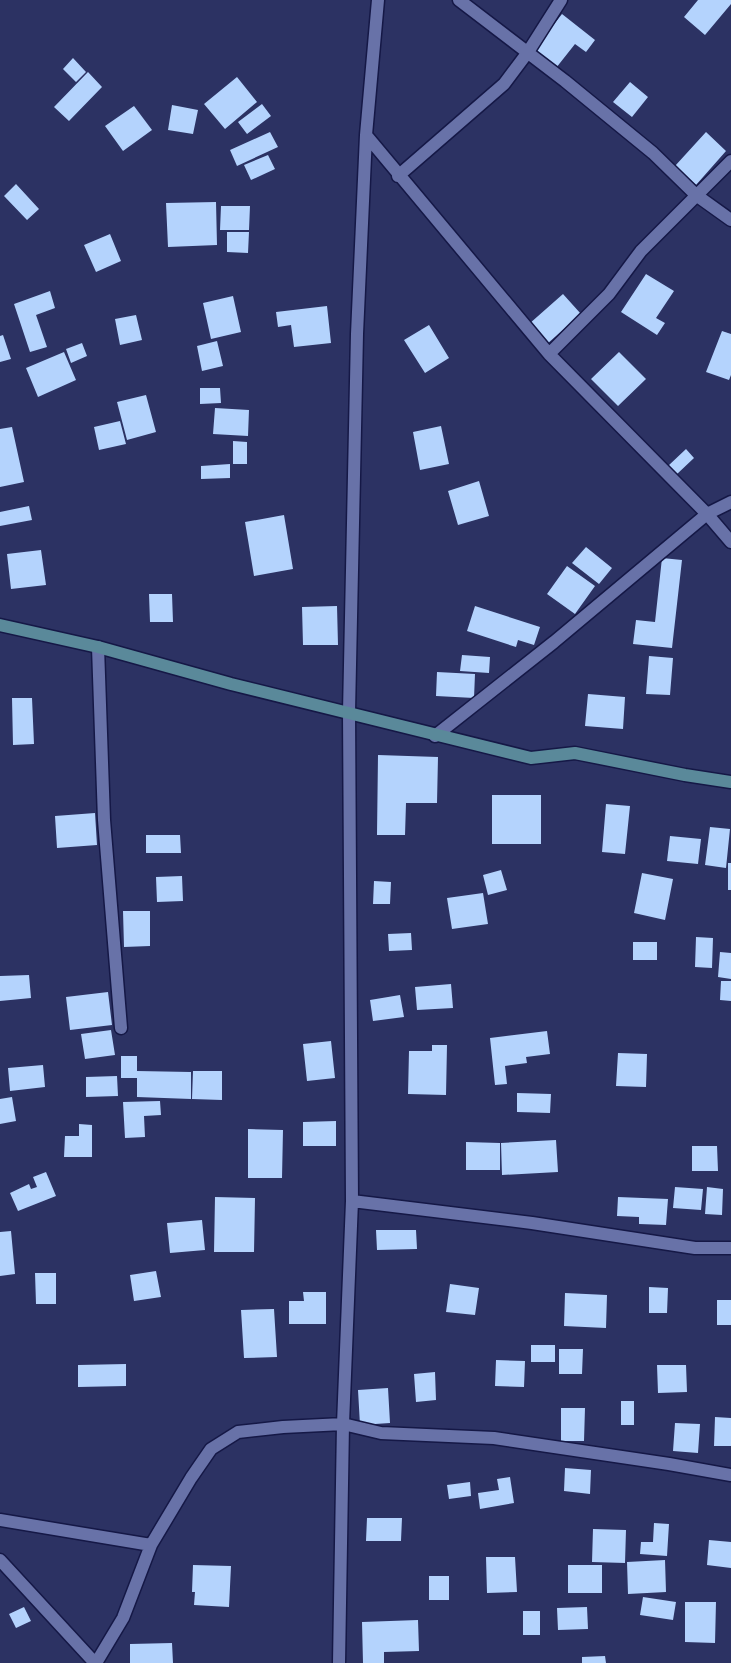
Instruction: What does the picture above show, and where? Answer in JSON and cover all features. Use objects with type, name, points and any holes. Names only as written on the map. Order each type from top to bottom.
[{"type":"street","points":[[339,1663],[343,1424],[352,1201],[349,712],[357,334],[366,135],[378,0]]},
{"type":"street","points":[[459,0],[528,52],[646,147],[696,195],[731,220]]},
{"type":"street","points":[[398,176],[504,84],[528,52],[561,0]]},
{"type":"street","points":[[366,135],[398,176],[549,354],[707,514],[731,542]]},
{"type":"street","points":[[549,354],[609,294],[641,251],[731,162]]},
{"type":"street","points":[[435,736],[554,642],[707,514],[731,502]]},
{"type":"street","points":[[1,622],[231,684],[349,712],[435,736],[531,758],[575,754],[676,774],[731,782]]},
{"type":"street","points":[[98,648],[104,820],[121,1028]]},
{"type":"street","points":[[352,1201],[532,1223],[694,1248],[731,1248]]},
{"type":"street","points":[[0,1560],[96,1663],[122,1618],[151,1544],[211,1449],[238,1432],[283,1427],[343,1424],[381,1433],[494,1438],[660,1462],[731,1475]]},
{"type":"street","points":[[0,1520],[151,1544]]},
{"type":"building","points":[[698,0],[731,0],[731,4],[705,35],[684,17]]},
{"type":"building","points":[[562,14],[595,40],[586,52],[575,44],[556,68],[533,51]]},
{"type":"building","points":[[73,58],[86,72],[76,82],[63,69]]},
{"type":"building","points":[[88,72],[102,87],[69,121],[54,107]]},
{"type":"building","points":[[237,77],[257,102],[225,129],[204,104]]},
{"type":"building","points":[[630,82],[648,97],[632,117],[613,102]]},
{"type":"building","points":[[262,104],[271,116],[247,134],[238,122]]},
{"type":"building","points":[[172,105],[198,110],[193,134],[168,130]]},
{"type":"building","points":[[134,106],[152,130],[123,151],[105,126]]},
{"type":"building","points":[[270,132],[278,147],[237,166],[230,150]]},
{"type":"building","points":[[706,132],[726,151],[696,185],[675,166]]},
{"type":"building","points":[[268,155],[275,169],[251,180],[244,165]]},
{"type":"building","points":[[16,184],[39,209],[27,220],[4,196]]},
{"type":"building","points":[[216,202],[217,245],[168,247],[166,203]]},
{"type":"building","points":[[221,206],[250,206],[249,230],[220,230]]},
{"type":"building","points":[[227,232],[249,232],[248,253],[227,252]]},
{"type":"building","points":[[110,234],[121,261],[96,272],[84,245]]},
{"type":"building","points":[[646,274],[674,291],[656,318],[665,323],[657,335],[621,312]]},
{"type":"building","points":[[50,291],[55,308],[36,315],[47,347],[30,352],[14,304]]},
{"type":"building","points":[[563,294],[581,314],[547,344],[529,324]]},
{"type":"building","points":[[233,296],[241,332],[211,339],[203,303]]},
{"type":"building","points":[[327,306],[331,343],[294,347],[291,325],[278,327],[276,312]]},
{"type":"building","points":[[136,315],[142,340],[120,345],[115,319]]},
{"type":"building","points":[[429,325],[449,358],[425,373],[404,340]]},
{"type":"building","points":[[722,331],[731,334],[731,375],[729,380],[706,372]]},
{"type":"building","points":[[3,335],[11,359],[0,362],[0,336]]},
{"type":"building","points":[[217,341],[223,366],[202,371],[197,346]]},
{"type":"building","points":[[82,343],[87,356],[71,363],[66,349]]},
{"type":"building","points":[[64,352],[76,380],[38,397],[26,368]]},
{"type":"building","points":[[619,352],[646,379],[618,406],[591,379]]},
{"type":"building","points":[[200,388],[220,388],[221,403],[200,404]]},
{"type":"building","points":[[146,395],[156,432],[127,440],[117,402]]},
{"type":"building","points":[[215,408],[249,410],[248,436],[213,434]]},
{"type":"building","points":[[120,421],[126,444],[99,450],[94,427]]},
{"type":"building","points":[[441,426],[449,464],[420,470],[413,432]]},
{"type":"building","points":[[12,427],[24,482],[0,487],[0,429]]},
{"type":"building","points":[[233,441],[247,442],[247,464],[233,464]]},
{"type":"building","points":[[686,449],[694,458],[676,475],[668,466]]},
{"type":"building","points":[[230,464],[230,478],[201,479],[201,466]]},
{"type":"building","points":[[479,481],[489,516],[458,525],[448,491]]},
{"type":"building","points":[[29,506],[32,520],[0,526],[0,512]]},
{"type":"building","points":[[284,515],[293,569],[254,576],[245,522]]},
{"type":"building","points":[[586,547],[612,568],[599,584],[572,563]]},
{"type":"building","points":[[41,550],[46,585],[11,589],[7,554]]},
{"type":"building","points":[[662,558],[682,560],[672,648],[633,644],[636,620],[655,622]]},
{"type":"building","points":[[567,566],[595,586],[575,614],[547,594]]},
{"type":"building","points":[[149,594],[172,594],[173,622],[150,622]]},
{"type":"building","points":[[337,606],[338,645],[303,645],[302,607]]},
{"type":"building","points":[[475,606],[540,627],[534,645],[518,640],[516,647],[467,631]]},
{"type":"building","points":[[462,655],[490,657],[489,673],[460,671]]},
{"type":"building","points":[[649,656],[673,658],[670,695],[646,694]]},
{"type":"building","points":[[437,672],[475,674],[474,698],[436,696]]},
{"type":"building","points":[[588,694],[625,697],[623,729],[585,726]]},
{"type":"building","points":[[12,698],[32,698],[34,744],[13,745]]},
{"type":"building","points":[[378,755],[438,757],[437,803],[406,803],[405,835],[377,835]]},
{"type":"building","points":[[492,795],[541,795],[541,844],[492,844]]},
{"type":"building","points":[[606,804],[630,806],[625,854],[602,852]]},
{"type":"building","points":[[95,813],[97,845],[57,848],[55,816]]},
{"type":"building","points":[[710,827],[730,829],[726,868],[705,865]]},
{"type":"building","points":[[146,835],[180,835],[181,853],[146,853]]},
{"type":"building","points":[[670,836],[701,839],[698,864],[667,861]]},
{"type":"building","points":[[728,863],[731,863],[731,890],[728,890]]},
{"type":"building","points":[[501,870],[507,890],[488,895],[483,875]]},
{"type":"building","points":[[642,873],[673,879],[665,920],[634,913]]},
{"type":"building","points":[[182,876],[183,901],[157,902],[156,877]]},
{"type":"building","points":[[374,881],[391,882],[390,904],[373,904]]},
{"type":"building","points":[[483,893],[488,924],[452,929],[447,898]]},
{"type":"building","points":[[123,911],[150,911],[150,946],[124,947]]},
{"type":"building","points":[[411,933],[412,950],[389,951],[388,934]]},
{"type":"building","points":[[696,937],[713,938],[712,968],[695,967]]},
{"type":"building","points":[[633,942],[657,942],[657,960],[633,960]]},
{"type":"building","points":[[720,952],[731,953],[731,979],[718,977]]},
{"type":"building","points":[[29,975],[31,998],[0,1001],[0,976]]},
{"type":"building","points":[[721,981],[731,981],[731,1001],[720,1000]]},
{"type":"building","points":[[451,984],[453,1008],[417,1010],[415,987]]},
{"type":"building","points":[[108,992],[112,1025],[70,1030],[66,997]]},
{"type":"building","points":[[400,995],[404,1017],[373,1021],[370,1000]]},
{"type":"building","points":[[111,1030],[115,1055],[85,1059],[81,1034]]},
{"type":"building","points":[[547,1031],[550,1054],[526,1057],[527,1063],[505,1066],[507,1084],[495,1085],[490,1038]]},
{"type":"building","points":[[331,1041],[335,1078],[307,1081],[303,1044]]},
{"type":"building","points":[[432,1045],[447,1045],[446,1095],[408,1094],[409,1051],[432,1051]]},
{"type":"building","points":[[618,1053],[647,1054],[646,1087],[616,1086]]},
{"type":"building","points":[[121,1056],[137,1056],[137,1071],[191,1072],[191,1099],[137,1097],[137,1078],[121,1078]]},
{"type":"building","points":[[43,1065],[45,1087],[10,1091],[8,1068]]},
{"type":"building","points":[[193,1071],[222,1071],[222,1100],[192,1099]]},
{"type":"building","points":[[117,1076],[118,1096],[86,1097],[86,1077]]},
{"type":"building","points":[[517,1093],[551,1094],[550,1113],[517,1112]]},
{"type":"building","points":[[12,1097],[16,1121],[0,1124],[0,1099]]},
{"type":"building","points":[[160,1101],[161,1115],[144,1116],[145,1137],[125,1138],[123,1102]]},
{"type":"building","points":[[336,1121],[336,1146],[303,1146],[303,1122]]},
{"type":"building","points":[[79,1124],[92,1125],[92,1157],[64,1157],[65,1136],[79,1136]]},
{"type":"building","points":[[248,1129],[283,1130],[282,1178],[248,1178]]},
{"type":"building","points":[[556,1140],[558,1172],[502,1175],[501,1143]]},
{"type":"building","points":[[466,1142],[500,1143],[500,1170],[466,1170]]},
{"type":"building","points":[[692,1146],[717,1146],[718,1171],[692,1171]]},
{"type":"building","points":[[46,1172],[56,1196],[18,1211],[10,1193],[29,1184],[31,1189],[37,1187],[33,1177]]},
{"type":"building","points":[[675,1187],[703,1189],[701,1210],[673,1208]]},
{"type":"building","points":[[707,1187],[723,1189],[722,1215],[705,1214]]},
{"type":"building","points":[[215,1197],[255,1198],[254,1252],[214,1252]]},
{"type":"building","points":[[618,1197],[668,1199],[666,1225],[639,1224],[639,1217],[617,1216]]},
{"type":"building","points":[[202,1220],[205,1250],[170,1253],[167,1223]]},
{"type":"building","points":[[376,1230],[416,1230],[417,1249],[377,1250]]},
{"type":"building","points":[[11,1231],[15,1274],[0,1276],[0,1232]]},
{"type":"building","points":[[156,1271],[161,1297],[134,1301],[130,1275]]},
{"type":"building","points":[[35,1273],[56,1273],[56,1304],[36,1304]]},
{"type":"building","points":[[450,1284],[479,1288],[475,1315],[446,1312]]},
{"type":"building","points":[[649,1287],[668,1288],[667,1313],[649,1313]]},
{"type":"building","points":[[303,1292],[326,1292],[326,1324],[289,1324],[289,1301],[304,1301]]},
{"type":"building","points":[[565,1293],[607,1295],[606,1328],[564,1326]]},
{"type":"building","points":[[717,1300],[731,1300],[731,1325],[717,1325]]},
{"type":"building","points":[[274,1309],[277,1357],[244,1358],[241,1310]]},
{"type":"building","points":[[531,1345],[555,1345],[555,1362],[531,1362]]},
{"type":"building","points":[[559,1349],[583,1349],[582,1374],[559,1374]]},
{"type":"building","points":[[496,1360],[525,1361],[524,1387],[495,1386]]},
{"type":"building","points":[[126,1364],[126,1386],[78,1387],[78,1365]]},
{"type":"building","points":[[657,1365],[686,1365],[687,1392],[658,1393]]},
{"type":"building","points":[[435,1372],[436,1400],[416,1402],[414,1374]]},
{"type":"building","points":[[388,1388],[390,1423],[360,1425],[358,1390]]},
{"type":"building","points":[[621,1401],[634,1401],[634,1425],[621,1425]]},
{"type":"building","points":[[561,1408],[585,1408],[584,1441],[561,1441]]},
{"type":"building","points":[[715,1417],[731,1418],[731,1446],[714,1446]]},
{"type":"building","points":[[675,1423],[700,1424],[698,1453],[673,1451]]},
{"type":"building","points":[[565,1468],[591,1470],[590,1494],[564,1491]]},
{"type":"building","points":[[510,1477],[514,1503],[480,1509],[478,1493],[499,1490],[497,1479]]},
{"type":"building","points":[[470,1482],[471,1496],[449,1499],[447,1485]]},
{"type":"building","points":[[367,1518],[402,1518],[401,1541],[366,1541]]},
{"type":"building","points":[[654,1523],[669,1524],[667,1556],[640,1554],[641,1542],[653,1542]]},
{"type":"building","points":[[593,1529],[626,1530],[625,1563],[592,1562]]},
{"type":"building","points":[[709,1540],[731,1542],[731,1568],[707,1565]]},
{"type":"building","points":[[486,1557],[515,1557],[517,1592],[487,1593]]},
{"type":"building","points":[[665,1560],[666,1592],[628,1594],[627,1562]]},
{"type":"building","points":[[193,1565],[231,1566],[229,1607],[194,1605],[195,1592],[192,1592]]},
{"type":"building","points":[[568,1565],[602,1565],[602,1593],[568,1593]]},
{"type":"building","points":[[429,1576],[449,1576],[449,1600],[429,1600]]},
{"type":"building","points":[[643,1597],[676,1602],[673,1620],[640,1615]]},
{"type":"building","points":[[685,1602],[716,1602],[715,1643],[685,1642]]},
{"type":"building","points":[[24,1607],[31,1621],[16,1628],[9,1614]]},
{"type":"building","points":[[587,1607],[588,1629],[558,1630],[557,1608]]},
{"type":"building","points":[[523,1611],[540,1611],[540,1635],[523,1635]]},
{"type":"building","points":[[418,1620],[419,1651],[384,1652],[384,1663],[363,1663],[362,1622]]},
{"type":"building","points":[[172,1643],[173,1663],[130,1663],[130,1644]]},
{"type":"building","points":[[605,1656],[606,1663],[582,1663],[582,1657]]}]
